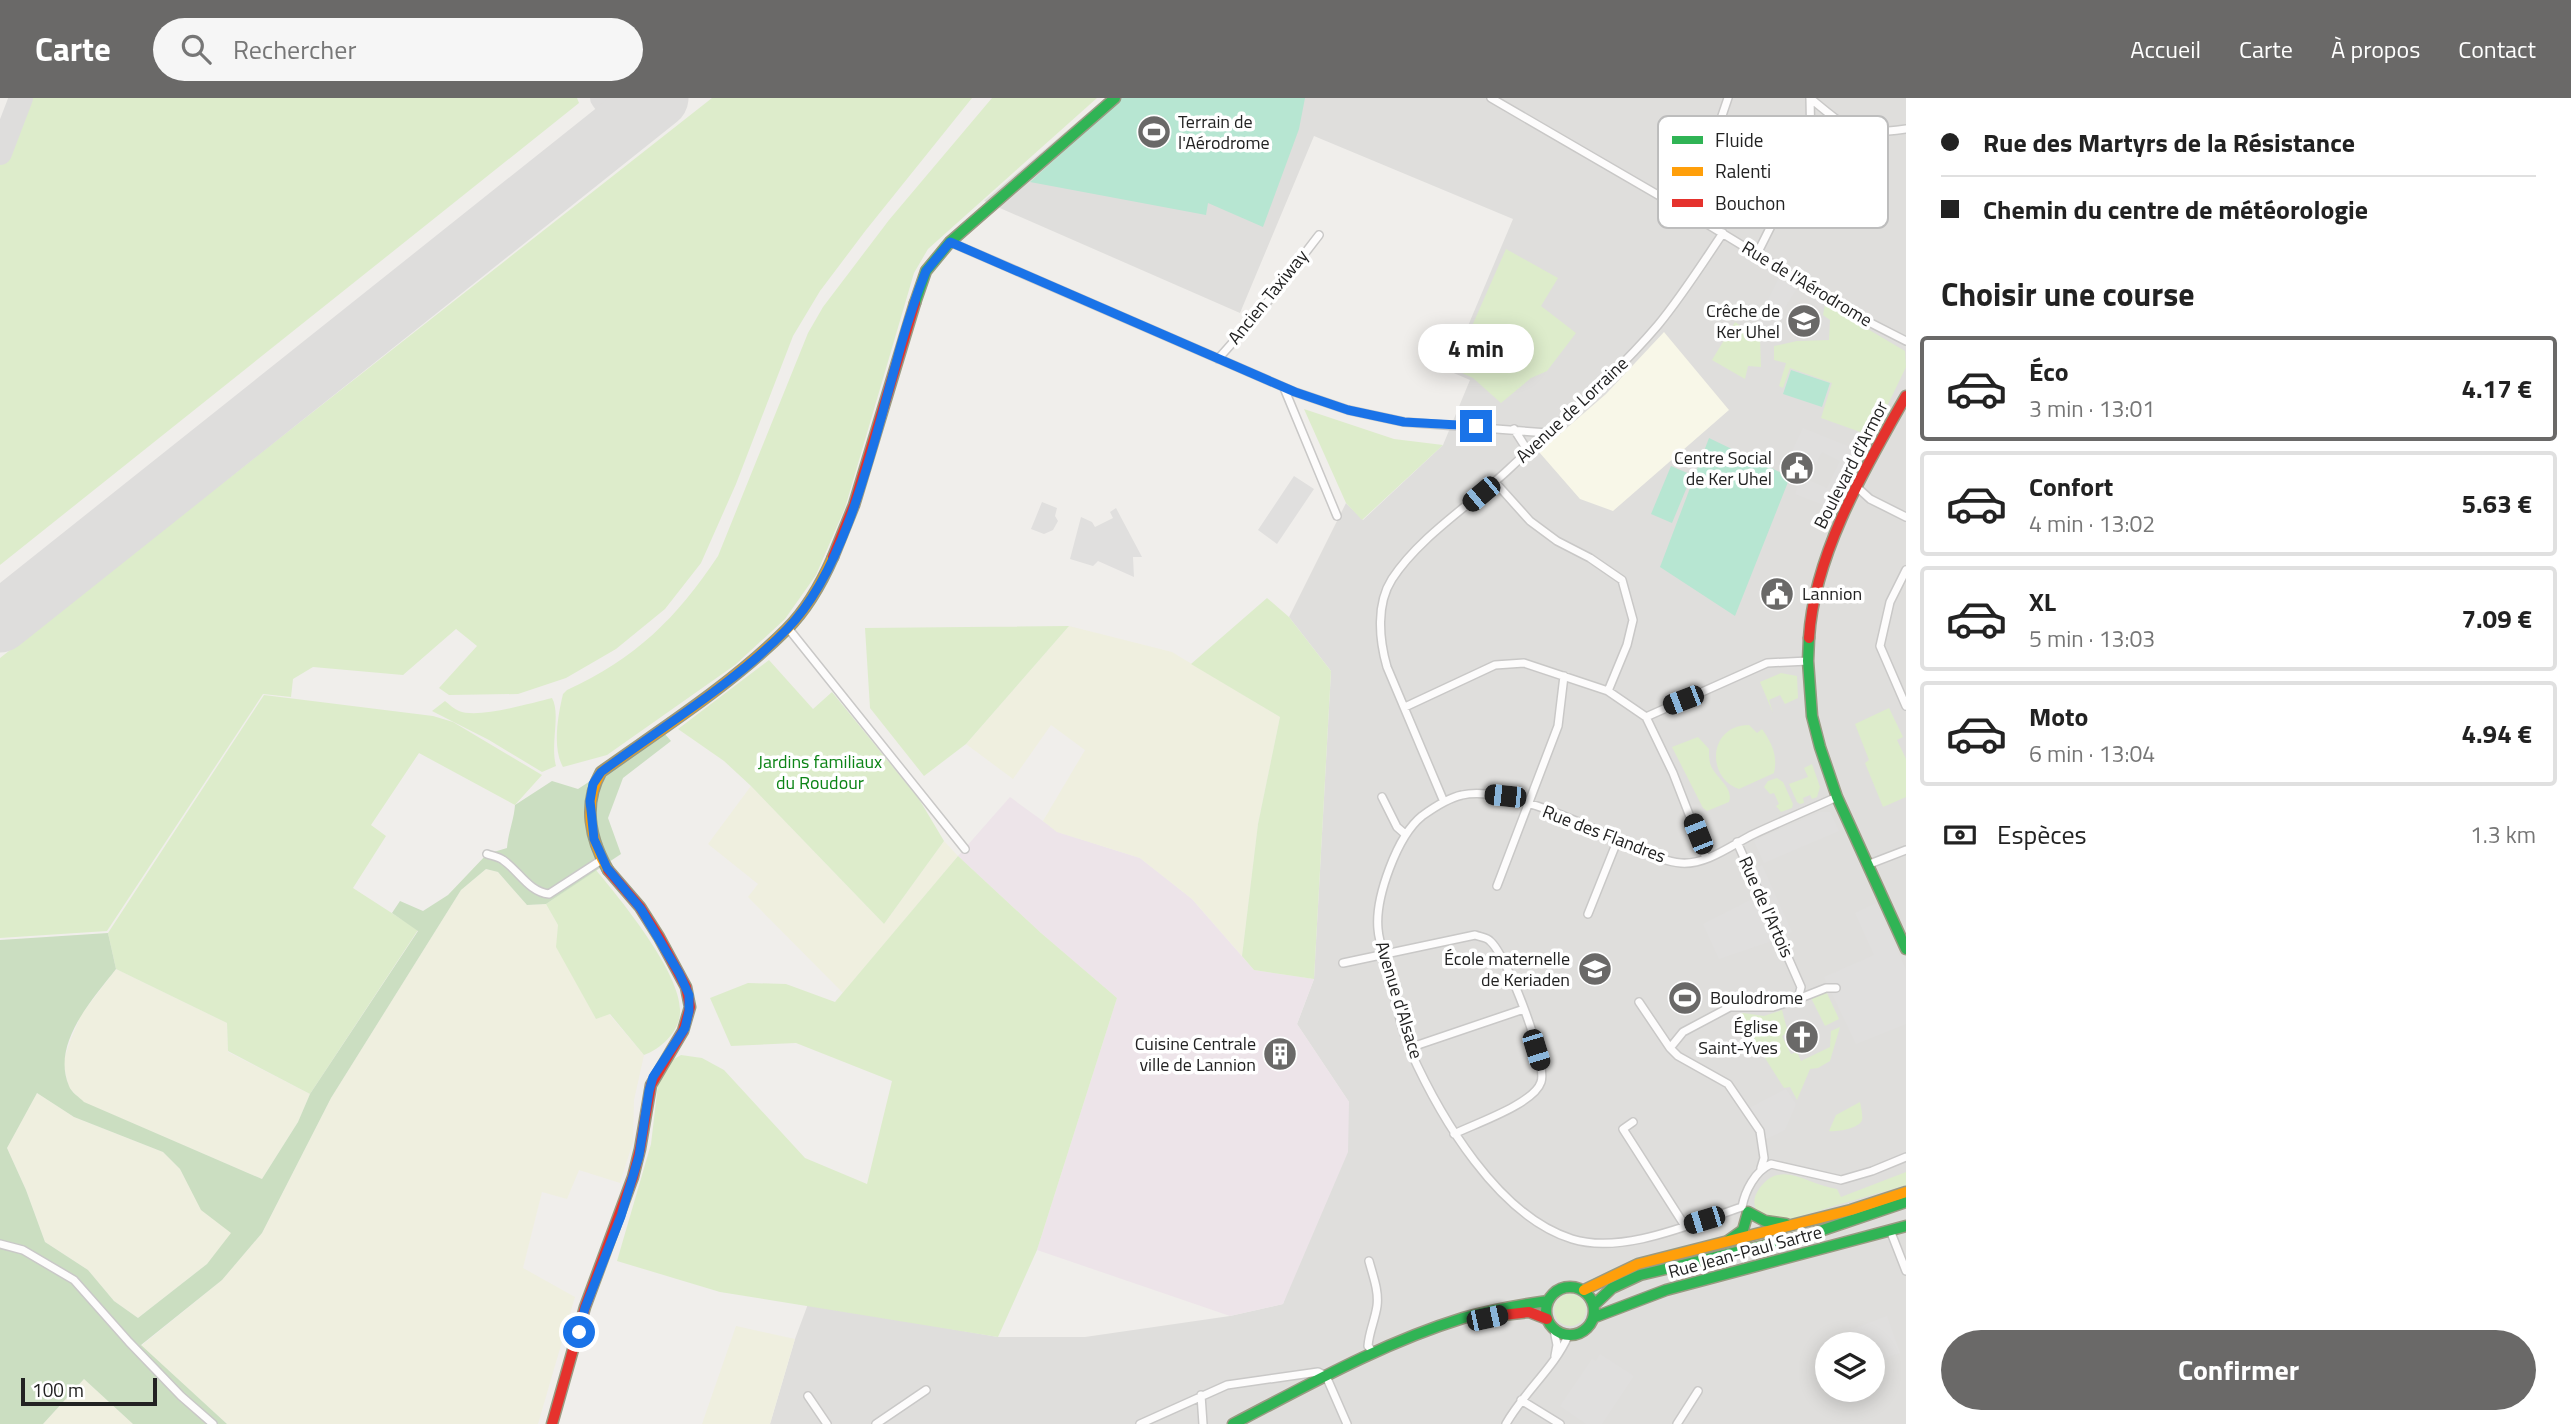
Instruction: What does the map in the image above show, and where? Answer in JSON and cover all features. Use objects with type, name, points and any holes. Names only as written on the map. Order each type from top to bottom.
[{"type":"main road","points":[[552,1424],[585,1308],[621,1216],[635,1168],[653,1077],[685,1028],[689,1011],[689,995],[679,973],[641,909],[607,868],[594,839],[590,801],[593,784],[601,772],[725,682],[788,628],[809,601],[832,560],[865,471],[926,271],[950,242],[1115,98]]},
{"type":"main road","name":"Boulevard d'Armor","points":[[1906,396],[1842,517],[1822,572],[1810,623],[1808,661],[1812,716],[1819,747],[1837,797],[1906,948]]},
{"type":"main road","points":[[1547,1319],[1548,1301],[1564,1288],[1584,1290],[1638,1264],[1852,1210],[1906,1192]]},
{"type":"main road","points":[[1373,1352],[1468,1322],[1530,1312],[1547,1319],[1554,1330],[1568,1336],[1574,1335],[1587,1329],[1595,1311],[1612,1288],[1640,1275],[1808,1235],[1906,1202]]},
{"type":"main road","points":[[1720,1244],[1735,1237],[1742,1230],[1745,1210],[1765,1221],[1779,1224],[1807,1222]]},
{"type":"main road","name":"Rue Jean-Paul Sartre","points":[[1595,1311],[1906,1226]]},
{"type":"main road","points":[[1584,1290],[1593,1300],[1595,1311]]},
{"type":"main road","points":[[1233,1424],[1415,1333],[1509,1305],[1548,1301]]},
{"type":"street","name":"Rue de l'Aérodrome","points":[[1491,98],[1658,195]]},
{"type":"street","points":[[1722,116],[1728,98]]},
{"type":"street","points":[[1810,98],[1832,116]]},
{"type":"street","points":[[1810,98],[1810,116]]},
{"type":"street","points":[[1888,132],[1906,129]]},
{"type":"street","name":"Rue de l'Aérodrome","points":[[1714,228],[1863,319],[1906,341]]},
{"type":"street","points":[[1757,254],[1770,228]]},
{"type":"street","name":"Avenue de Lorraine","points":[[1444,802],[1387,667],[1381,646],[1380,624],[1391,581],[1431,536],[1495,482],[1624,362],[1659,323],[1723,233]]},
{"type":"street","name":"Ancien Taxiway","points":[[1218,359],[1258,314],[1318,235]]},
{"type":"street","points":[[950,242],[1284,388],[1348,410],[1404,422],[1548,433]]},
{"type":"street","points":[[1284,388],[1337,516]]},
{"type":"street","points":[[1514,429],[1528,451]]},
{"type":"street","points":[[1495,482],[1530,521],[1557,541],[1590,558],[1622,580],[1633,620],[1627,645],[1608,691]]},
{"type":"street","points":[[1859,489],[1870,499],[1906,517]]},
{"type":"street","points":[[1906,570],[1890,602],[1880,646],[1906,706]]},
{"type":"street","points":[[788,628],[965,849]]},
{"type":"street","points":[[1646,717],[1767,663],[1808,661]]},
{"type":"street","points":[[1405,707],[1495,665],[1524,663],[1608,691],[1646,717],[1673,773],[1706,858]]},
{"type":"street","points":[[1497,886],[1558,726],[1564,676]]},
{"type":"street","name":"Rue des Flandres","points":[[1444,802],[1462,795],[1505,796],[1659,857],[1682,863],[1706,858],[1837,797]]},
{"type":"street","points":[[1382,797],[1396,827],[1405,834]]},
{"type":"street","name":"Avenue d'Alsace","points":[[1444,802],[1421,817],[1405,834],[1385,881],[1378,929],[1409,1048],[1454,1134],[1488,1177],[1532,1220],[1572,1239],[1610,1244],[1636,1240],[1745,1210]]},
{"type":"street","points":[[1588,914],[1618,839]]},
{"type":"street","name":"Rue de l'Artois","points":[[1737,842],[1801,987],[1798,999]]},
{"type":"street","points":[[1867,865],[1906,850]]},
{"type":"street","points":[[487,854],[502,859],[542,894],[549,894],[603,859]]},
{"type":"street","points":[[1343,963],[1475,935],[1489,939],[1499,952],[1515,983],[1524,1009],[1543,1071],[1541,1083],[1534,1093],[1517,1104],[1454,1134]]},
{"type":"street","points":[[1670,1048],[1683,1032],[1730,1007],[1773,1007],[1826,988],[1836,988]]},
{"type":"street","points":[[1639,1002],[1670,1048],[1728,1084],[1759,1131],[1764,1158],[1744,1198],[1745,1210]]},
{"type":"street","points":[[1409,1048],[1524,1009]]},
{"type":"street","points":[[1633,1122],[1623,1129],[1685,1226]]},
{"type":"street","points":[[1760,1168],[1770,1164],[1779,1165],[1811,1175],[1841,1180],[1906,1157]]},
{"type":"street","points":[[1890,1230],[1906,1271]]},
{"type":"street","points":[[0,1244],[23,1250],[74,1279],[129,1342],[181,1396],[213,1424]]},
{"type":"street","points":[[1369,1261],[1377,1289],[1377,1305],[1368,1346],[1373,1352]]},
{"type":"street","points":[[1554,1330],[1555,1357]]},
{"type":"street","points":[[1506,1424],[1521,1400],[1563,1347],[1568,1336]]},
{"type":"street","points":[[1140,1424],[1227,1385],[1318,1372],[1326,1376],[1347,1424]]},
{"type":"street","points":[[876,1424],[926,1390]]},
{"type":"street","points":[[1677,1424],[1698,1391]]},
{"type":"street","points":[[1202,1395],[1203,1424]]},
{"type":"street","points":[[808,1396],[827,1424]]},
{"type":"street","points":[[1521,1400],[1560,1424]]},
{"type":"shaded area","points":[[1105,98],[1906,98],[1906,1424],[770,1424],[808,1304],[998,1337],[1085,1337],[1230,1316],[1283,1304],[1349,1102],[1297,1024],[1314,979],[1331,671],[1289,617],[1346,503],[1363,520],[1443,445],[1470,380],[1449,371],[1513,219],[1314,136],[1240,313],[984,201]]},
{"type":"shaded area","points":[[1779,278],[1797,288],[1770,332],[1757,322]]},
{"type":"shaded area","points":[[1664,332],[1729,410],[1613,511],[1580,499],[1539,452],[1606,394]]},
{"type":"shaded area","points":[[1803,428],[1855,449],[1856,456],[1832,501],[1829,500],[1826,506],[1795,494],[1801,477],[1827,488],[1840,461],[1822,452],[1816,463],[1791,453]]},
{"type":"shaded area","points":[[1294,476],[1314,489],[1277,544],[1258,530]]},
{"type":"shaded area","points":[[1042,502],[1057,508],[1055,516],[1058,521],[1053,530],[1044,534],[1031,529]]},
{"type":"shaded area","points":[[1116,508],[1142,557],[1133,557],[1134,577],[1098,561],[1093,566],[1070,559],[1081,517],[1092,522],[1095,527],[1113,518],[1110,512]]},
{"type":"shaded area","points":[[1010,797],[1058,832],[1140,858],[1192,899],[1254,970],[1314,979],[1297,1024],[1349,1102],[1348,1152],[1283,1304],[1230,1316],[1037,1250],[1117,998],[1041,933],[958,856]]},
{"type":"shaded area","points":[[1820,812],[1830,812],[1839,831],[1764,863],[1754,841]]},
{"type":"shaded area","points":[[1762,865],[1792,932],[1784,936],[1753,870]]},
{"type":"shaded area","points":[[1756,897],[1778,939],[1719,959],[1703,924]]},
{"type":"shaded area","points":[[1876,903],[1906,970],[1906,1024],[1856,1044],[1824,977],[1874,955],[1855,913]]},
{"type":"shaded area","points":[[1786,1089],[1796,1104],[1785,1130],[1764,1140],[1760,1126],[1749,1108]]},
{"type":"shaded area","points":[[1887,1316],[1900,1353],[1885,1359],[1885,1332],[1850,1330]]},
{"type":"shaded area","points":[[1600,1354],[1634,1376],[1602,1424],[1586,1424],[1560,1406],[1592,1359],[1596,1361]]},
{"type":"green space","points":[[26,98],[577,98],[579,103],[0,565],[0,165]]},
{"type":"green space","points":[[712,98],[972,98],[820,291],[793,336],[736,484],[701,563],[665,609],[616,649],[566,678],[518,694],[449,695],[439,688],[477,646],[456,629],[403,675],[313,667],[293,679],[291,697],[263,694],[107,931],[0,938],[0,658]]},
{"type":"green space","points":[[992,98],[1097,98],[928,249],[914,273],[845,508],[816,575],[785,619],[735,665],[607,755],[563,767],[557,741],[563,694],[614,664],[653,635],[702,579],[718,556],[808,333],[823,307],[889,220]]},
{"type":"green space","points":[[1122,98],[1305,98],[1299,129],[1263,227],[1208,203],[1206,215],[1030,182]]},
{"type":"green space","points":[[1506,249],[1558,278],[1541,306],[1576,333],[1547,371],[1531,378],[1501,403],[1473,378],[1453,369]]},
{"type":"green space","points":[[1825,304],[1905,351],[1906,367],[1878,425],[1866,434],[1821,418],[1832,383],[1790,368],[1783,388],[1779,386],[1786,363],[1774,360],[1774,346],[1797,341],[1829,340],[1830,320],[1823,315]]},
{"type":"green space","points":[[1735,322],[1760,339],[1761,367],[1748,366],[1745,379],[1712,360]]},
{"type":"green space","points":[[1791,370],[1830,383],[1822,407],[1783,394]]},
{"type":"green space","points":[[1304,409],[1394,439],[1443,445],[1362,520],[1346,503]]},
{"type":"green space","points":[[1709,438],[1790,477],[1735,616],[1660,567]]},
{"type":"green space","points":[[1671,466],[1692,475],[1672,523],[1651,514]]},
{"type":"green space","points":[[1267,598],[1289,617],[1331,671],[1314,979],[1254,970],[1242,956],[1258,824],[1280,717],[1191,664]]},
{"type":"green space","points":[[1069,626],[1172,652],[1280,717],[1258,824],[1242,956],[1192,899],[1140,858],[1057,832],[1043,821],[1085,750],[1051,725],[1013,779],[966,744]]},
{"type":"green space","points":[[1069,626],[966,744],[924,776],[870,708],[865,628]]},
{"type":"green space","name":"Jardins familiaux du Roudour","points":[[769,660],[813,709],[832,692],[919,799],[944,841],[884,924],[751,786],[724,761],[678,729]]},
{"type":"green space","points":[[1781,673],[1797,676],[1798,698],[1785,704],[1780,695],[1769,700],[1773,713],[1760,682]]},
{"type":"green space","points":[[264,695],[433,716],[453,722],[542,775],[515,805],[419,753],[371,825],[386,836],[353,888],[418,930],[310,1094],[228,1051],[227,1023],[116,969],[108,933]]},
{"type":"green space","points":[[552,698],[556,712],[556,766],[542,772],[489,740],[432,711],[445,701],[459,711],[479,713]]},
{"type":"green space","points":[[1889,708],[1903,737],[1897,740],[1906,759],[1906,797],[1883,807],[1865,763],[1869,760],[1855,724]]},
{"type":"green space","points":[[1749,725],[1757,733],[1762,729],[1766,734],[1773,750],[1775,767],[1774,773],[1739,789],[1728,783],[1721,774],[1716,752],[1726,733],[1736,727]]},
{"type":"green space","points":[[664,733],[671,741],[623,778],[608,818],[621,854],[546,904],[527,905],[498,872],[486,869],[461,890],[331,1098],[262,1233],[222,1280],[141,1345],[227,1424],[133,1424],[84,1379],[43,1424],[0,1424],[0,940],[108,933],[116,969],[86,1009],[70,1039],[65,1054],[65,1070],[70,1088],[84,1102],[262,1179],[298,1122],[310,1094],[418,931],[392,913],[400,901],[423,911],[448,895],[487,854],[507,848],[515,805],[552,781],[578,789]],"holes":[[[37,1093],[74,1117],[163,1152],[180,1169],[201,1210],[231,1233],[207,1264],[138,1318],[114,1301],[88,1270],[45,1242],[7,1148]]]},
{"type":"green space","points":[[1698,737],[1709,749],[1711,766],[1727,788],[1730,797],[1729,802],[1707,811],[1672,747]]},
{"type":"green space","points":[[1812,764],[1820,787],[1817,797],[1812,799],[1810,795],[1803,798],[1804,803],[1800,804],[1789,784],[1808,777],[1804,768]]},
{"type":"green space","points":[[1777,778],[1783,782],[1793,804],[1792,808],[1781,812],[1776,806],[1779,804],[1774,793],[1770,794],[1764,787],[1768,781]]},
{"type":"green space","points":[[751,786],[884,924],[944,841],[958,856],[843,993],[748,897],[758,884],[708,844]]},
{"type":"green space","points":[[958,856],[1041,933],[1117,998],[1037,1250],[998,1337],[720,1292],[617,1261],[651,1144],[658,1084],[667,1063],[681,1055],[702,1058],[724,1070],[805,1158],[867,1184],[892,1081],[796,1043],[731,1046],[710,998],[748,983],[786,984],[835,1002]]},
{"type":"green space","points":[[486,869],[498,872],[527,905],[546,904],[558,925],[557,947],[596,1019],[609,1014],[644,1055],[634,1100],[633,1142],[620,1183],[579,1170],[567,1199],[542,1192],[523,1268],[575,1297],[538,1424],[227,1424],[141,1346],[222,1280],[262,1233],[331,1098],[461,890]]},
{"type":"green space","points":[[596,870],[648,938],[661,958],[678,996],[680,1012],[677,1026],[663,1044],[644,1055],[610,1014],[596,1019],[556,947],[558,925],[546,904]]},
{"type":"green space","points":[[116,969],[227,1023],[228,1052],[310,1094],[298,1122],[262,1179],[83,1102],[69,1088],[63,1062],[71,1039],[81,1015]]},
{"type":"green space","points":[[1826,991],[1839,1019],[1825,1026],[1811,998]]},
{"type":"green space","points":[[1782,1010],[1788,1033],[1782,1036],[1791,1054],[1797,1052],[1801,1061],[1830,1047],[1831,1031],[1840,1027],[1830,1061],[1810,1069],[1797,1100],[1790,1087],[1784,1088],[1738,1015],[1743,1013],[1764,1016]]},
{"type":"green space","points":[[37,1093],[74,1117],[163,1152],[180,1169],[202,1210],[232,1233],[207,1264],[138,1318],[114,1301],[88,1270],[45,1242],[7,1148]]},
{"type":"green space","points":[[1860,1102],[1862,1120],[1857,1126],[1829,1131],[1836,1115]]},
{"type":"green space","points":[[1906,1172],[1906,1185],[1790,1219],[1771,1218],[1755,1207],[1754,1199],[1759,1189],[1776,1175],[1795,1176],[1837,1189],[1841,1197]]},
{"type":"green space","points":[[1570,1294],[1581,1299],[1586,1310],[1581,1321],[1570,1326],[1559,1321],[1554,1310],[1559,1299]]},
{"type":"green space","points":[[736,1326],[795,1339],[770,1424],[702,1424]]},
{"type":"green space","points":[[84,1379],[133,1424],[43,1424]]},
{"type":"taxiway","points":[[0,153],[21,98]]},
{"type":"taxiway","points":[[602,98],[611,115],[611,127],[602,144]]},
{"type":"taxiway","points":[[608,106],[628,113],[645,108]]},
{"type":"runway","points":[[0,622],[658,98]]},
{"type":"traffic: fast","points":[[915,303],[926,271],[950,242],[1115,98]]},
{"type":"traffic: fast","points":[[1809,638],[1812,716],[1820,747],[1837,797],[1906,949]]},
{"type":"traffic: fast","points":[[1594,1305],[1612,1288],[1640,1275],[1808,1235],[1906,1202]]},
{"type":"traffic: fast","points":[[1729,1240],[1743,1230],[1748,1212],[1765,1221],[1786,1224]]},
{"type":"traffic: fast","points":[[1595,1317],[1666,1290],[1906,1226]]},
{"type":"traffic: fast","points":[[1570,1287],[1579,1288],[1587,1294],[1593,1302],[1594,1311],[1593,1320],[1587,1328],[1579,1334],[1570,1335],[1561,1334],[1553,1328],[1547,1320],[1546,1311],[1547,1302],[1553,1294],[1561,1288],[1570,1287]]},
{"type":"traffic: fast","points":[[1233,1424],[1346,1366],[1433,1328],[1474,1315],[1548,1301]]},
{"type":"traffic: slow","points":[[608,870],[597,846],[591,821],[592,796],[601,772],[697,704],[766,649],[801,613],[833,557]]},
{"type":"traffic: slow","points":[[1584,1290],[1638,1264],[1851,1210],[1906,1192]]},
{"type":"traffic: jam","points":[[833,557],[854,505],[915,303]]},
{"type":"traffic: jam","points":[[1809,638],[1813,606],[1831,544],[1874,452],[1906,396]]},
{"type":"traffic: jam","points":[[552,1424],[585,1307],[633,1177],[651,1085],[683,1031],[690,1007],[686,987],[659,937],[640,907],[608,870]]},
{"type":"traffic: jam","points":[[1494,1316],[1529,1312],[1547,1319]]},
{"type":"place","name":"Terrain de l'Aérodrome","points":[[1154,132]]},
{"type":"place","name":"Crêche de Ker Uhel","points":[[1804,321]]},
{"type":"place","name":"Centre Social de Ker Uhel","points":[[1797,468]]},
{"type":"place","name":"Lannion","points":[[1777,594]]},
{"type":"place","name":"École maternelle de Keriaden","points":[[1595,969]]},
{"type":"place","name":"Boulodrome","points":[[1685,998]]},
{"type":"place","name":"Église Saint-Yves","points":[[1802,1037]]},
{"type":"place","name":"Cuisine Centrale ville de Lannion","points":[[1280,1054]]},
{"type":"route","points":[[579,1332],[585,1308],[621,1216],[639,1156],[653,1077],[685,1028],[689,1011],[689,995],[679,973],[641,909],[607,868],[594,839],[590,801],[593,784],[601,772],[725,682],[788,628],[809,601],[832,560],[854,505],[926,271],[950,242],[1295,392],[1348,410],[1404,422],[1476,426]]}]
